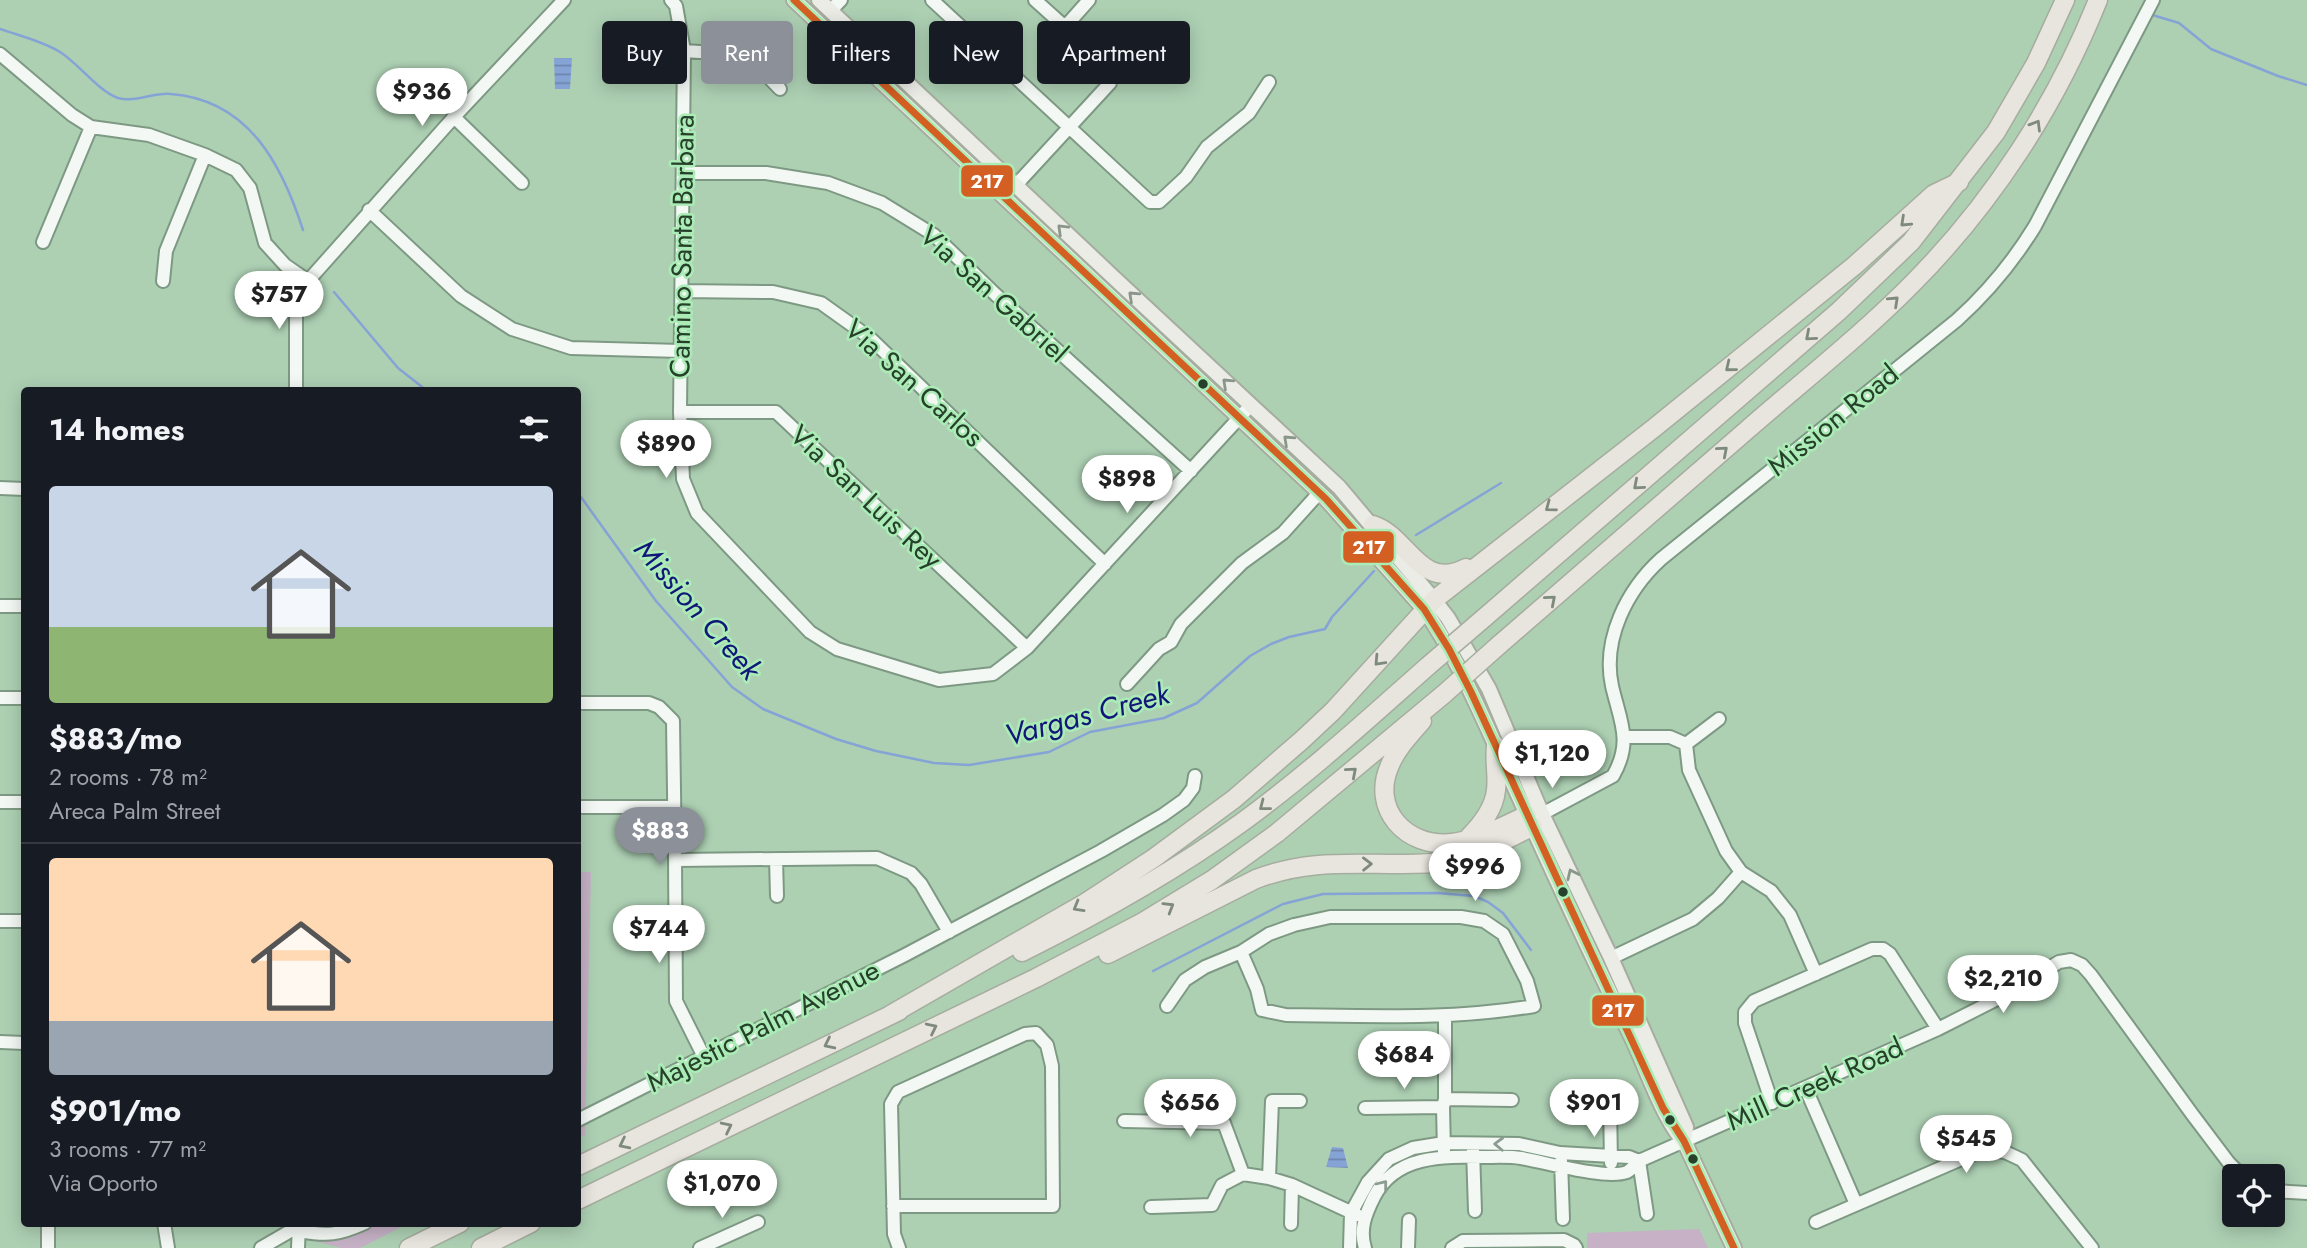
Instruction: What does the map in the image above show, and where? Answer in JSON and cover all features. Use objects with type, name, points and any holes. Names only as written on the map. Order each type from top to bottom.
[{"type":"highway","points":[[581,1165],[1074,926],[1194,856],[1290,786],[1861,291],[1911,242],[1996,132],[2022,89],[2065,0]]},
{"type":"highway","points":[[581,1199],[1000,996],[1126,932],[1228,869],[1309,808],[1864,328],[1944,250],[1982,203],[2034,128],[2068,66],[2098,0]]},
{"type":"highway","points":[[890,1015],[1085,903],[1192,831],[1310,733],[1429,604],[1854,267],[1934,194],[1959,182]]},
{"type":"highway","points":[[1373,525],[1386,530],[1411,557],[1435,573],[1454,573],[1487,556]]},
{"type":"highway","points":[[1444,694],[1396,753],[1389,766],[1385,780],[1387,807],[1394,822],[1419,840],[1437,844],[1467,840],[1534,818]]},
{"type":"highway","points":[[1467,840],[1480,826],[1493,802],[1496,788],[1496,746]]},
{"type":"highway","points":[[1000,996],[1129,944],[1256,879],[1281,870],[1307,865],[1430,864],[1453,861],[1474,854],[1534,818]]},
{"type":"highway","points":[[409,1248],[452,1227]]},
{"type":"highway","points":[[481,1248],[523,1227]]},
{"type":"main road","points":[[794,0],[1240,417],[1429,604],[1448,618],[1489,688],[1534,818],[1675,1132],[1684,1141],[1734,1248]]},
{"type":"main road","points":[[820,0],[836,5],[1016,185],[1339,487],[1373,525],[1429,604],[1437,628],[1496,746],[1611,958],[1686,1127],[1684,1141]]},
{"type":"street","points":[[296,387],[296,307],[308,281],[369,210],[564,0]]},
{"type":"street","name":"Camino Santa Barbara","points":[[671,0],[676,6],[679,21]]},
{"type":"street","points":[[932,0],[1150,202],[1159,202],[1186,177],[1207,147],[1250,113],[1269,82]]},
{"type":"street","points":[[1035,0],[1058,21]]},
{"type":"street","points":[[1070,21],[1089,0]]},
{"type":"street","name":"Mission Road","points":[[1534,818],[1613,776],[1620,764],[1624,737],[1612,686],[1612,648],[1622,612],[1639,582],[1661,559],[1957,320],[2001,275],[2035,226],[2153,0]]},
{"type":"street","points":[[687,51],[733,54],[753,61],[780,89]]},
{"type":"street","points":[[0,55],[72,115],[91,127],[149,135],[205,155],[236,170],[250,188],[265,243],[285,264],[308,281]]},
{"type":"street","name":"Camino Santa Barbara","points":[[684,84],[680,412],[683,479],[697,513],[810,632],[837,649],[939,680],[993,674],[1027,648],[1251,405]]},
{"type":"street","points":[[1016,185],[1109,84]]},
{"type":"street","points":[[454,117],[522,183]]},
{"type":"street","points":[[43,242],[91,127]]},
{"type":"street","points":[[163,281],[166,251],[205,155]]},
{"type":"street","name":"Via San Gabriel","points":[[683,173],[766,173],[828,183],[882,203],[934,235],[1191,471]]},
{"type":"street","points":[[369,210],[461,296],[512,329],[571,348],[681,351]]},
{"type":"street","name":"Via San Carlos","points":[[682,291],[772,292],[821,303],[870,338],[1105,564]]},
{"type":"street","name":"Via San Luis Rey","points":[[680,412],[776,412],[1027,648]]},
{"type":"street","points":[[0,488],[21,489]]},
{"type":"street","points":[[1127,684],[1159,649],[1171,642],[1181,624],[1242,563],[1283,533],[1319,493]]},
{"type":"street","points":[[0,606],[21,606]]},
{"type":"street","points":[[0,698],[21,698]]},
{"type":"street","points":[[581,704],[649,703],[659,707],[673,721],[676,1001],[703,1055]]},
{"type":"street","points":[[1686,744],[1719,719]]},
{"type":"street","points":[[1624,737],[1670,737],[1686,744]]},
{"type":"street","points":[[1686,744],[1689,770],[1726,851],[1741,872],[1771,891],[1790,915],[1816,974]]},
{"type":"street","name":"Majestic Palm Avenue","points":[[581,1118],[949,932],[1101,851],[1163,816],[1184,800],[1193,788],[1195,776]]},
{"type":"street","points":[[0,802],[21,802]]},
{"type":"street","points":[[581,807],[674,807]]},
{"type":"street","points":[[675,860],[877,858],[911,873],[921,884],[949,932]]},
{"type":"street","points":[[776,859],[776,896]]},
{"type":"street","points":[[1611,958],[1693,919],[1718,898],[1741,872]]},
{"type":"street","points":[[1167,1006],[1185,980],[1205,967],[1241,953],[1269,934],[1282,929],[1330,917],[1461,917],[1484,921],[1503,934],[1527,981],[1534,1006],[1487,1014],[1445,1016],[1286,1015],[1262,1010],[1257,989],[1241,953]]},
{"type":"street","points":[[0,921],[21,921]]},
{"type":"street","points":[[1772,1103],[1745,1023],[1745,1012],[1754,1001],[1872,950],[1883,949],[1890,954],[1938,1029]]},
{"type":"street","name":"Mill Creek Road","points":[[1611,1174],[1628,1172],[1639,1161],[1938,1029],[2003,996],[2059,962],[2071,960],[2082,965],[2110,1000],[2230,1164]]},
{"type":"street","points":[[1444,1149],[1445,1016]]},
{"type":"street","points":[[893,1206],[1053,1206],[1052,1066],[1047,1045],[1035,1034],[1025,1034],[898,1092],[891,1104],[893,1206],[894,1234],[899,1248]]},
{"type":"street","points":[[0,1042],[21,1044]]},
{"type":"street","points":[[1806,1089],[1856,1204]]},
{"type":"street","points":[[1365,1108],[1512,1100]]},
{"type":"street","points":[[1269,1178],[1272,1101],[1300,1101]]},
{"type":"street","points":[[1350,1248],[1351,1213],[1368,1182],[1390,1159],[1413,1148],[1473,1150],[1611,1174],[1610,1104]]},
{"type":"street","points":[[1125,1121],[1224,1123],[1243,1174]]},
{"type":"street","points":[[1473,1150],[1519,1144],[1560,1153],[1629,1157],[1639,1161],[1647,1214]]},
{"type":"street","points":[[1365,1248],[1364,1218],[1379,1188],[1396,1170],[1444,1149]]},
{"type":"street","points":[[1473,1150],[1475,1211]]},
{"type":"street","points":[[1816,1222],[1987,1150],[2005,1152],[2022,1160],[2092,1248]]},
{"type":"street","points":[[1560,1153],[1563,1219]]},
{"type":"street","points":[[1152,1208],[1212,1205],[1222,1185],[1243,1174],[1293,1185],[1364,1218]]},
{"type":"street","points":[[1291,1224],[1293,1185]]},
{"type":"street","points":[[2285,1192],[2307,1194]]},
{"type":"street","points":[[1408,1248],[1409,1220]]},
{"type":"street","points":[[700,1248],[758,1222]]},
{"type":"street","points":[[48,1227],[48,1248]]},
{"type":"street","points":[[165,1227],[168,1248]]},
{"type":"street","points":[[261,1248],[302,1229],[340,1234],[356,1227]]},
{"type":"street","points":[[297,1247],[302,1229]]},
{"type":"street","points":[[1452,1248],[1463,1241],[1551,1240],[1564,1240],[1576,1248]]},
{"type":"shaded area","points":[[581,872],[591,872],[585,1135],[581,1137]]},
{"type":"shaded area","points":[[307,1227],[401,1227],[360,1248],[341,1248],[307,1239]]},
{"type":"shaded area","points":[[1699,1229],[1708,1248],[1587,1248],[1587,1233]]},
{"type":"water","points":[[554,58],[572,58],[570,89],[555,89]]},
{"type":"water","points":[[1332,1147],[1343,1148],[1348,1168],[1326,1167]]},
{"type":"waterway","points":[[2149,14],[2179,23],[2211,49],[2307,85]]},
{"type":"waterway","name":"Mission Creek","points":[[0,29],[60,52],[103,89],[118,98],[171,94],[198,99],[222,109],[242,123],[273,160],[303,230]]},
{"type":"waterway","name":"Mission Creek","points":[[334,292],[398,368],[422,387]]},
{"type":"waterway","name":"Vargas Creek","points":[[1416,535],[1501,483]]},
{"type":"waterway","name":"Mission Creek","points":[[581,497],[656,601],[732,687],[763,709],[836,739],[876,751],[934,763],[969,765],[1049,752],[1090,732],[1164,718],[1197,703],[1250,656],[1271,644],[1325,629],[1332,617],[1374,571]]},
{"type":"waterway","points":[[1153,971],[1283,904],[1323,894],[1437,893],[1474,896],[1503,913],[1531,950]]},
{"type":"transit line","name":"217","points":[[794,0],[1326,499],[1424,609],[1471,692],[1663,1108],[1684,1141],[1734,1248]]}]
